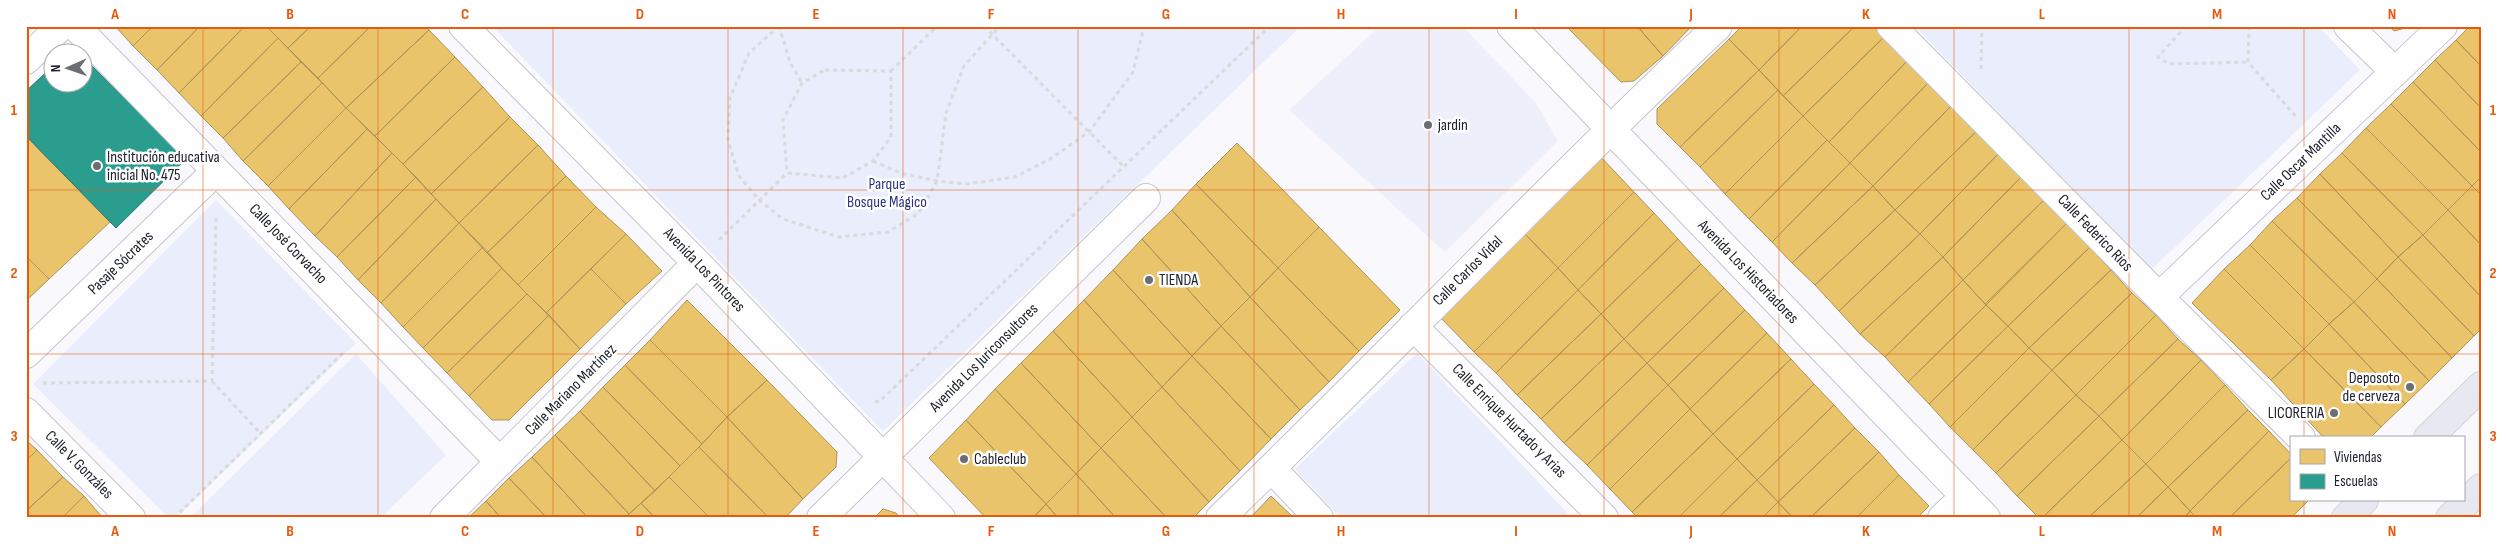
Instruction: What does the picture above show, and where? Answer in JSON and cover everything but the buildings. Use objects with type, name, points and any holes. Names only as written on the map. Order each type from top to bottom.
[{"type":"main road","points":[[2430,436],[2481,386]]},
{"type":"main road","points":[[2450,518],[2481,488]]},
{"type":"main road","points":[[2346,518],[2362,502]]},
{"type":"street","points":[[26,60],[61,26]]},
{"type":"street","name":"Calle José Corvacho","points":[[76,26],[500,462]]},
{"type":"street","name":"Avenida Los Pintores","points":[[462,26],[705,254],[882,457],[941,518]]},
{"type":"street","name":"Avenida Los Historiadores","points":[[1511,26],[1986,518]]},
{"type":"street","name":"Calle Carlos Vidal","points":[[1220,518],[1610,129],[1718,26]]},
{"type":"street","name":"Calle Federico Rios","points":[[1891,26],[2158,298],[2299,436]]},
{"type":"street","points":[[2348,26],[2394,72]]},
{"type":"street","name":"Calle Oscar Mantilla","points":[[2158,298],[2442,26]]},
{"type":"street","name":"Pasaje Sócrates","points":[[26,354],[216,171]]},
{"type":"street","name":"Avenida Los Juriconsultores","points":[[821,518],[1146,198]]},
{"type":"street","name":"Calle Mariano Martínez","points":[[444,518],[705,254]]},
{"type":"street","name":"Calle Enrique Hurtado y Arias","points":[[1413,326],[1604,518]]},
{"type":"street","name":"Calle V. Gonzáles","points":[[26,412],[131,518]]},
{"type":"street","points":[[1271,468],[1319,518]]},
{"type":"street","points":[[1942,518],[1965,496]]},
{"type":"path","points":[[802,82],[790,62],[779,26],[749,53],[730,98],[728,140],[739,176],[760,201],[783,219],[839,237],[888,232],[919,213],[937,181],[946,114],[964,66],[1000,26]]},
{"type":"path","points":[[705,254],[786,173],[783,120],[802,82],[825,70],[890,71],[937,26]]},
{"type":"path","points":[[984,26],[1124,167]]},
{"type":"path","points":[[873,161],[901,173],[937,181],[967,184],[1015,177],[1050,159],[1089,132],[1132,72],[1144,26]]},
{"type":"path","points":[[872,401],[879,402],[1270,26]]},
{"type":"path","points":[[2186,26],[2158,57],[2169,64],[2248,62]]},
{"type":"path","points":[[2249,26],[2248,62],[2319,145]]},
{"type":"path","points":[[786,173],[843,178],[873,161],[891,137],[890,71]]},
{"type":"path","points":[[216,213],[212,381],[260,434]]},
{"type":"path","points":[[174,518],[346,350]]},
{"type":"path","points":[[37,383],[212,381]]},
{"type":"shaded area","name":"jardin","points":[[1380,26],[1462,26],[1536,103],[1558,141],[1445,252],[1289,110]]},
{"type":"green space","name":"Parque Bosque Mágico","points":[[492,26],[1301,26],[883,431]]},
{"type":"green space","points":[[1915,26],[2318,26],[2360,70],[2150,271]]},
{"type":"green space","points":[[216,200],[356,343],[176,518],[169,518],[33,384]]},
{"type":"green space","points":[[1417,353],[1572,518],[1341,518],[1295,469]]},
{"type":"green space","points":[[356,354],[446,455],[380,518],[190,518]]},
{"type":"place","name":"jardin","points":[[1428,125]]},
{"type":"place","name":"Institución educativa inicial No. 475","points":[[97,166]]},
{"type":"place","name":"TIENDA","points":[[1149,280]]},
{"type":"place","name":"Deposoto de cerveza","points":[[2410,387]]},
{"type":"place","name":"LICORERIA","points":[[2334,413]]},
{"type":"place","name":"Cableclub","points":[[964,459]]}]
